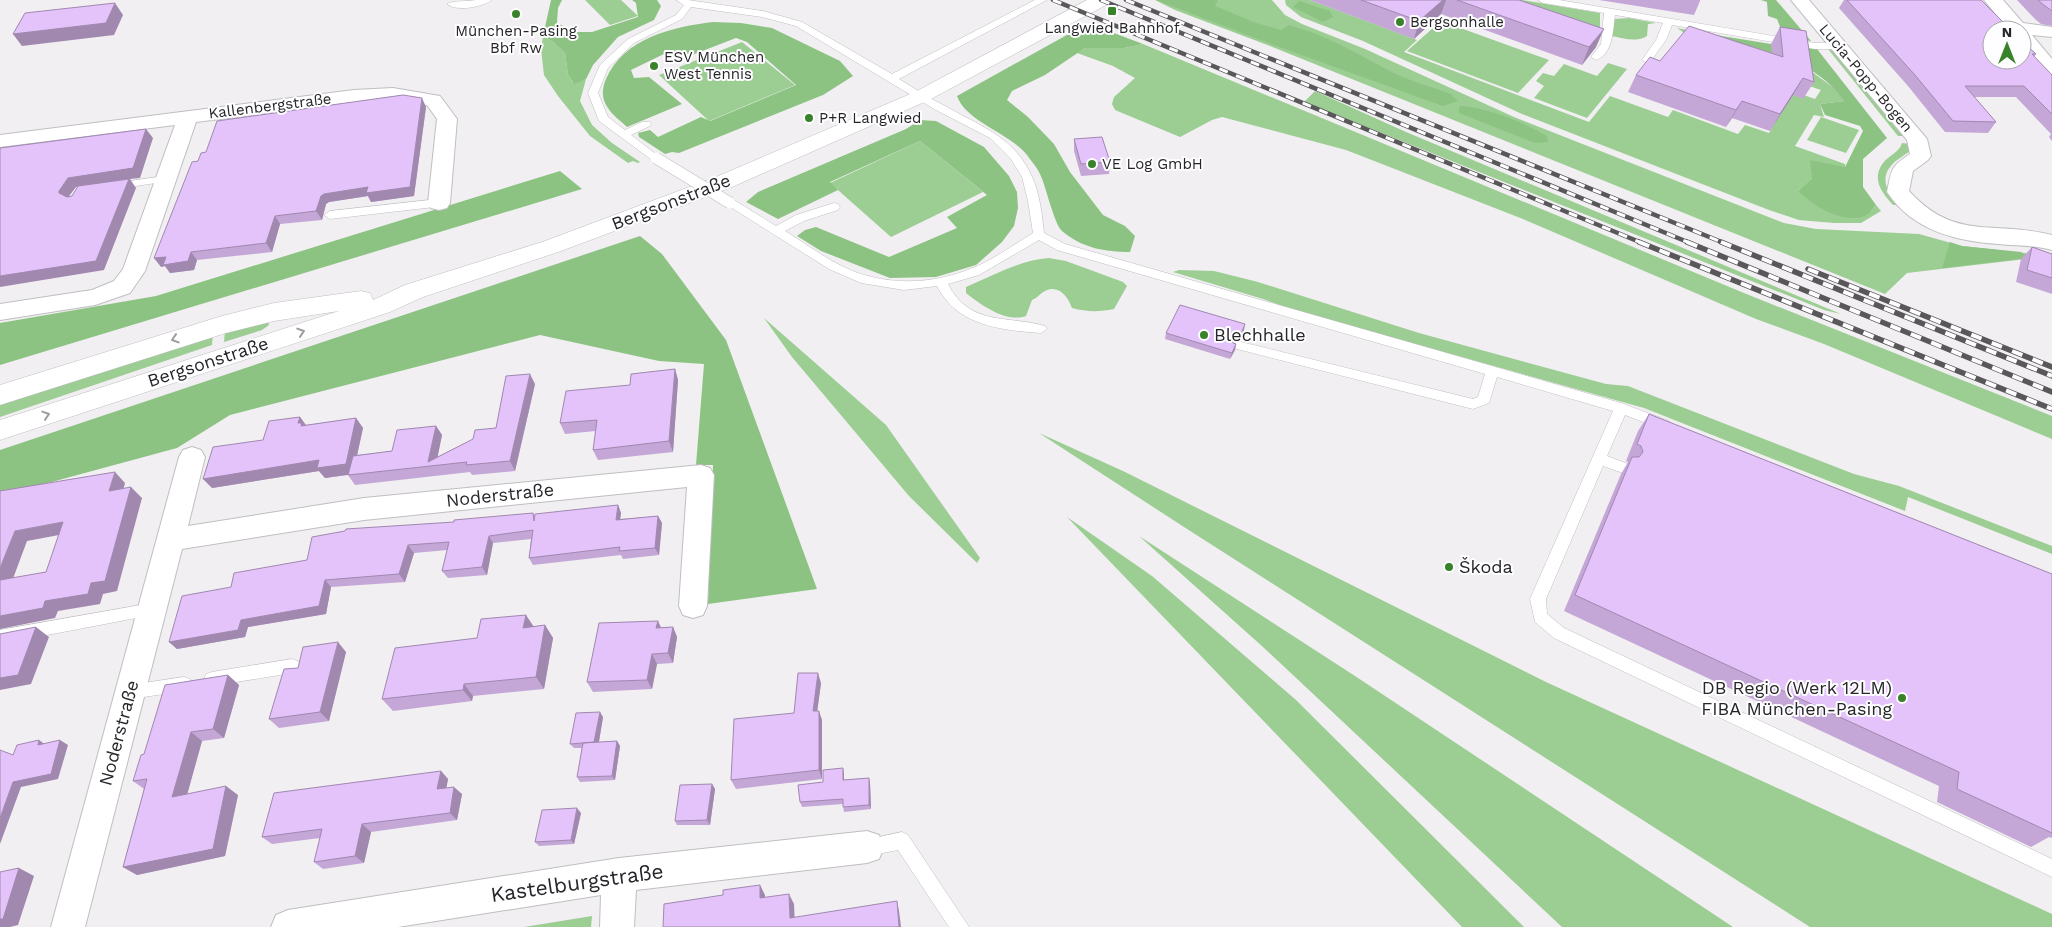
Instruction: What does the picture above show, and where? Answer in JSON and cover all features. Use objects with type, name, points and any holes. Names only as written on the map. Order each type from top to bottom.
[{"type":"street","name":"Bergsonstraße","points":[[0,430],[381,306],[414,292],[553,246],[724,182],[922,96],[1101,0]]},
{"type":"street","name":"Lucia-Popp-Bogen","points":[[1800,0],[1917,139],[1921,156],[1903,168],[1898,192],[1912,209],[1928,221],[1957,232],[2000,237],[2036,237],[2052,242]]},
{"type":"street","points":[[1993,0],[2010,20]]},
{"type":"street","points":[[2032,31],[2052,32]]},
{"type":"street","points":[[2032,49],[2052,70]]},
{"type":"street","name":"Kallenbergstraße","points":[[0,141],[354,96],[393,94],[433,100],[446,119],[439,203]]},
{"type":"street","points":[[0,312],[95,298],[122,288],[134,271],[188,117]]},
{"type":"street","name":"Bergsonstraße","points":[[0,395],[222,325],[274,312],[414,292]]},
{"type":"street","name":"Noderstraße","points":[[68,927],[192,457]]},
{"type":"street","name":"Noderstraße","points":[[170,540],[364,509],[701,475],[693,606]]},
{"type":"street","name":"Kastelburgstraße","points":[[288,927],[619,875],[867,847]]},
{"type":"street","points":[[617,927],[619,875]]},
{"type":"lane","points":[[452,4],[467,5],[487,0]]},
{"type":"lane","points":[[892,78],[1042,0]]},
{"type":"lane","points":[[1543,0],[1815,46],[1838,46]]},
{"type":"lane","points":[[685,2],[763,14],[799,24],[994,136],[1015,156],[1027,177],[1034,201],[1039,235],[975,272],[941,282],[904,286],[865,280],[833,266],[656,158],[603,119],[593,94],[603,67],[631,41],[679,17],[685,2]]},
{"type":"lane","points":[[1596,57],[1606,44],[1610,15],[1608,11]]},
{"type":"lane","points":[[1647,60],[1661,40],[1669,21]]},
{"type":"lane","points":[[624,134],[646,124]]},
{"type":"lane","points":[[108,187],[165,179]]},
{"type":"lane","points":[[330,215],[439,203]]},
{"type":"lane","points":[[776,231],[800,218],[834,207]]},
{"type":"lane","points":[[1039,235],[1061,247],[1621,408],[1676,430]]},
{"type":"lane","points":[[941,282],[956,306],[994,323],[1041,329]]},
{"type":"lane","points":[[1237,345],[1472,404],[1484,400],[1492,372]]},
{"type":"lane","points":[[1621,408],[1538,599],[1540,617],[1559,633],[2052,868]]},
{"type":"lane","points":[[1599,459],[1623,468]]},
{"type":"lane","points":[[0,637],[152,610]]},
{"type":"lane","points":[[130,692],[292,666]]},
{"type":"lane","points":[[867,847],[902,841],[960,927]]},
{"type":"green space","points":[[551,0],[562,0],[558,8],[557,23],[575,32],[592,32],[638,17],[636,3],[632,0],[657,0],[661,6],[654,20],[618,37],[593,65],[586,79],[574,84],[568,75],[565,53],[552,41],[543,36]]},
{"type":"green space","points":[[585,0],[621,0],[638,16],[610,25]]},
{"type":"green space","points":[[1155,0],[1272,0],[1285,15],[1302,24],[1365,49],[1514,117],[1784,223],[1816,229],[1919,234],[1962,246],[2052,256],[1907,273],[1885,294],[1270,46],[1175,10]]},
{"type":"green space","points":[[1156,0],[1218,0],[1215,6],[1256,23],[1281,30],[1289,25],[1317,34],[1401,76],[1451,94],[1458,101],[1443,106]]},
{"type":"green space","points":[[1285,0],[1310,0],[1417,40],[1404,52],[1589,122],[1610,96],[1668,117],[1673,110],[1738,134],[1745,125],[1769,133],[1776,121],[1680,68],[1798,93],[1815,99],[1821,90],[1680,42],[1686,34],[1677,28],[1703,33],[1800,63],[1838,91],[1844,101],[1820,104],[1824,117],[1814,115],[1795,146],[1845,164],[1845,167],[1812,178],[1798,191],[1871,211],[1876,205],[1881,211],[1861,223],[1834,223],[1799,220],[1769,210],[1522,114],[1363,41],[1301,17],[1286,5]]},
{"type":"green space","points":[[1489,0],[1522,0],[1600,13],[1600,38]]},
{"type":"green space","points":[[1761,0],[1776,0],[1811,41],[1784,37],[1777,19],[1768,16],[1767,2]]},
{"type":"green space","points":[[1299,1],[1330,11],[1333,17],[1323,22],[1293,7]]},
{"type":"green space","points":[[1629,18],[1656,23],[1648,24],[1647,36],[1643,38],[1629,39],[1611,36],[1614,19]]},
{"type":"green space","points":[[1441,21],[1549,60],[1518,93],[1407,51]]},
{"type":"green space","points":[[713,22],[741,23],[772,28],[840,61],[853,76],[823,95],[679,153],[665,154],[639,137],[638,133],[650,130],[658,137],[701,117],[710,121],[796,85],[747,42],[736,38],[679,60],[668,52],[631,70],[634,78],[649,77],[682,104],[627,127],[612,113],[604,101],[604,86],[614,65],[625,54],[637,44],[666,31]]},
{"type":"green space","points":[[1098,27],[1143,44],[1124,48],[1085,48],[1045,75],[1012,91],[1007,100],[1028,117],[1054,144],[1070,172],[1103,215],[1125,226],[1135,236],[1130,252],[1094,248],[1070,237],[1062,231],[1056,221],[1036,166],[1019,147],[969,113],[957,96],[1074,31],[1092,31]]},
{"type":"green space","points":[[1703,33],[1817,49],[1887,138],[1863,159],[1863,187],[1876,205],[1868,214],[1856,218],[1838,216],[1820,208],[1798,191],[1812,178],[1810,160],[1845,167],[1863,131],[1860,126],[1825,115],[1820,104],[1844,101],[1832,86],[1800,64],[1781,56]]},
{"type":"green space","points":[[543,36],[552,41],[565,53],[568,75],[573,83],[586,79],[580,101],[592,125],[612,143],[640,162],[633,161],[628,163],[590,136],[558,96],[544,75],[541,49]]},
{"type":"green space","points":[[742,42],[795,85],[709,121],[659,75]]},
{"type":"green space","points":[[1143,44],[1744,293],[2052,416],[2052,439],[1824,344],[1756,319],[1523,219],[1346,150],[1222,117],[1212,120],[1180,137],[1115,110],[1112,104],[1114,97],[1135,78],[1113,66],[1077,53],[1085,48],[1124,48]]},
{"type":"green space","points":[[1828,49],[1835,52],[1905,136],[1898,136]]},
{"type":"green space","points":[[1608,63],[1627,69],[1587,118],[1534,98],[1544,86],[1536,81],[1543,73],[1554,76],[1564,64],[1597,76]]},
{"type":"green space","points":[[1315,91],[1406,132],[1841,314],[1824,310],[1304,102]]},
{"type":"green space","points":[[1459,107],[1494,113],[1516,121],[1547,136],[1548,142],[1535,143],[1459,113]]},
{"type":"green space","points":[[1821,117],[1859,130],[1846,153],[1807,140]]},
{"type":"green space","points":[[920,120],[936,121],[984,147],[1009,176],[1017,192],[1018,208],[1014,226],[1002,242],[976,265],[936,277],[890,278],[821,251],[797,236],[805,230],[816,227],[889,257],[957,228],[947,217],[987,195],[920,141],[830,182],[838,190],[778,219],[746,202],[758,192],[906,129]]},
{"type":"green space","points":[[920,141],[983,192],[891,237],[830,183]]},
{"type":"green space","points":[[1902,143],[1911,144],[1910,151],[1893,164],[1887,171],[1886,176],[1886,186],[1897,205],[1893,205],[1879,186],[1878,175],[1885,160],[1899,149]]},
{"type":"green space","points":[[560,171],[582,189],[0,365],[0,323],[156,296]]},
{"type":"green space","points":[[640,236],[662,254],[726,340],[817,589],[708,604],[713,465],[696,465],[704,364],[659,361],[540,335],[230,415],[177,448],[0,496],[0,450]]},
{"type":"green space","points":[[1950,242],[1962,246],[2021,252],[2028,258],[1942,268]]},
{"type":"green space","points":[[1049,258],[1066,261],[1123,282],[1127,286],[1114,309],[1103,311],[1072,308],[1059,290],[1050,289],[1032,300],[1026,316],[1018,318],[994,312],[966,293],[966,287],[1007,269],[1038,259]]},
{"type":"green space","points":[[1179,270],[1214,271],[1258,282],[1419,333],[1606,384],[1628,386],[1854,474],[1899,486],[2052,546],[2052,554],[1908,497],[1905,511],[1644,408],[1290,309],[1173,272]]},
{"type":"green space","points":[[764,318],[886,425],[980,558],[977,563],[909,496],[792,357]]},
{"type":"green space","points":[[268,321],[269,325],[262,330],[224,342],[225,330]]},
{"type":"green space","points":[[213,334],[212,345],[0,417],[0,405]]},
{"type":"green space","points":[[1039,433],[1123,471],[1546,682],[2052,914],[2052,927],[1810,927]]},
{"type":"green space","points":[[1067,517],[1152,576],[1296,700],[1524,927],[1462,927]]},
{"type":"green space","points":[[1139,536],[1355,676],[1733,927],[1562,927],[1263,647]]},
{"type":"green space","points":[[592,916],[591,927],[524,927]]},
{"type":"building","points":[[1361,0],[1443,0],[1419,21]]},
{"type":"building","points":[[1457,0],[1519,0],[1604,29],[1589,47]]},
{"type":"building","points":[[1847,0],[1981,0],[2001,20],[1982,20],[1982,70],[2032,70],[2032,54],[2052,75],[2052,114],[2024,86],[1965,86],[1996,122],[1953,121],[1915,75]]},
{"type":"building","points":[[2038,0],[2052,0],[2052,11],[2045,6]]},
{"type":"building","points":[[115,3],[106,23],[13,34],[25,13]]},
{"type":"building","points":[[1689,26],[1783,57],[1780,27],[1806,31],[1814,82],[1803,78],[1780,114],[1742,101],[1736,110],[1636,75],[1650,57],[1660,61]]},
{"type":"building","points":[[403,95],[422,98],[410,187],[366,193],[368,187],[324,194],[321,196],[316,211],[275,216],[266,243],[191,252],[188,261],[163,265],[166,257],[154,258],[192,162],[198,161],[201,153],[206,152],[217,121]]},
{"type":"building","points":[[146,129],[133,168],[68,178],[59,191],[59,193],[67,197],[72,196],[78,186],[129,179],[96,261],[0,276],[0,148]]},
{"type":"building","points":[[1102,137],[1110,162],[1081,164],[1074,139]]},
{"type":"building","points":[[2032,247],[2052,254],[2052,278],[2027,270]]},
{"type":"building","name":"Blechhalle","points":[[1180,305],[1245,324],[1241,334],[1234,334],[1231,338],[1233,343],[1236,344],[1232,353],[1166,333]]},
{"type":"building","points":[[675,369],[669,441],[593,450],[597,420],[560,423],[566,391],[630,385],[631,374]]},
{"type":"building","points":[[530,374],[510,461],[466,465],[467,462],[348,475],[353,456],[392,451],[397,430],[436,426],[428,462],[473,439],[475,430],[496,428],[506,376]]},
{"type":"building","name":"DB Regio (Werk 12LM) FIBA München-Pasing","points":[[1649,414],[2052,574],[2052,833],[1957,789],[1959,772],[1575,595],[1632,457],[1639,457],[1643,452],[1641,446],[1637,444]]},
{"type":"building","points":[[300,417],[298,423],[302,423],[301,426],[356,418],[346,464],[317,468],[319,460],[203,479],[213,447],[263,440],[269,421]]},
{"type":"building","points":[[115,472],[109,491],[131,487],[105,581],[91,583],[88,594],[45,601],[43,608],[0,616],[0,580],[46,572],[63,522],[15,531],[0,568],[0,491]]},
{"type":"building","points":[[618,505],[616,520],[658,516],[655,548],[619,551],[620,547],[529,558],[533,530],[489,536],[482,567],[442,571],[449,542],[408,545],[399,574],[325,580],[319,606],[241,620],[238,630],[169,642],[182,596],[231,587],[234,573],[307,560],[312,537],[345,531],[346,529],[454,522],[454,520],[533,513],[534,521],[535,514]]},
{"type":"building","points":[[526,615],[523,628],[545,625],[536,677],[464,684],[463,690],[382,699],[395,648],[477,638],[481,619]]},
{"type":"building","points":[[658,621],[656,628],[673,627],[668,653],[652,654],[647,680],[587,682],[599,623]]},
{"type":"building","points":[[36,627],[18,675],[0,678],[0,634]]},
{"type":"building","points":[[338,642],[320,712],[269,719],[284,669],[298,668],[303,647]]},
{"type":"building","points":[[798,673],[818,673],[813,711],[819,711],[819,770],[731,780],[734,719],[794,713]]},
{"type":"building","points":[[228,675],[213,729],[191,732],[172,797],[226,786],[213,849],[123,867],[147,779],[133,781],[141,755],[144,754],[165,685]]},
{"type":"building","points":[[600,712],[594,742],[570,744],[576,713]]},
{"type":"building","points":[[39,740],[38,745],[60,740],[51,774],[13,782],[0,818],[0,750],[13,755],[17,745]]},
{"type":"building","points":[[617,741],[612,776],[577,777],[583,743]]},
{"type":"building","points":[[843,768],[843,780],[869,778],[869,805],[843,807],[843,799],[800,802],[798,785],[823,782],[823,770]]},
{"type":"building","points":[[441,771],[437,789],[454,787],[450,813],[362,824],[355,856],[314,862],[322,829],[262,837],[274,793]]},
{"type":"building","points":[[712,784],[707,820],[675,821],[680,785]]},
{"type":"building","points":[[577,808],[571,840],[535,842],[542,810]]},
{"type":"building","points":[[19,868],[3,919],[0,919],[0,872]]},
{"type":"building","points":[[760,885],[760,898],[789,894],[790,918],[897,901],[899,927],[663,927],[664,904],[723,895],[723,890]]},
{"type":"railway","points":[[1053,0],[1642,243]]},
{"type":"railway","points":[[1101,0],[1690,243]]},
{"type":"railway","points":[[1126,0],[1724,243]]},
{"type":"railway","points":[[1639,242],[2052,409]]},
{"type":"railway","points":[[1687,242],[2052,392]]},
{"type":"railway","points":[[1721,242],[2052,376]]},
{"type":"railway","points":[[1808,269],[2052,367]]},
{"type":"place","name":"Langwied Bahnhof","points":[[1112,11]]},
{"type":"place","name":"München-Pasing Bbf Rw","points":[[516,14]]},
{"type":"place","name":"Bergsonhalle","points":[[1400,22]]},
{"type":"place","name":"ESV München West Tennis","points":[[654,66]]},
{"type":"place","name":"P+R Langwied","points":[[809,118]]},
{"type":"place","name":"VE Log GmbH","points":[[1092,164]]},
{"type":"place","name":"Blechhalle","points":[[1204,335]]},
{"type":"place","name":"Škoda","points":[[1449,567]]},
{"type":"place","name":"DB Regio (Werk 12LM) FIBA München-Pasing","points":[[1902,698]]}]
